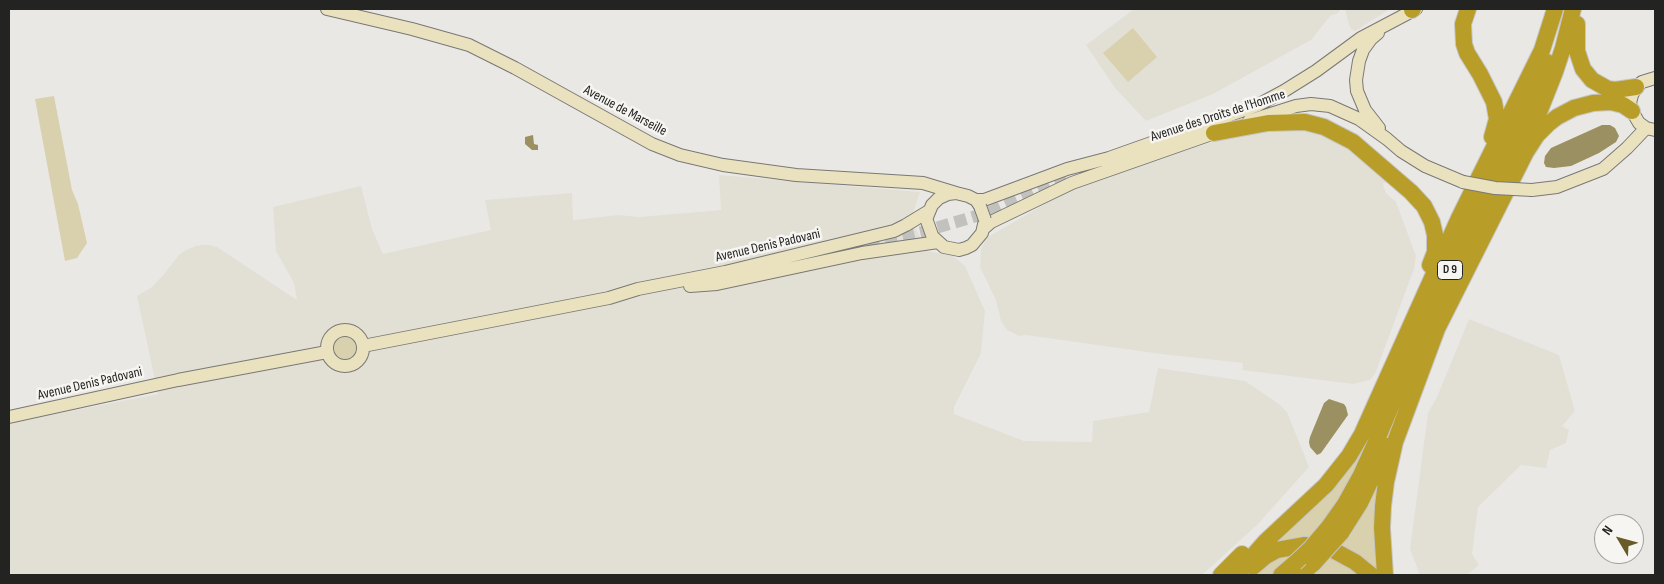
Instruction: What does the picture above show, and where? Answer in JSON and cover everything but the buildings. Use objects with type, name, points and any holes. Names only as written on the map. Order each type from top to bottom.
[{"type":"highway","points":[[1459,218],[1492,137],[1497,119],[1490,92],[1467,53],[1464,44],[1463,24],[1468,9]]},
{"type":"highway","name":"D 9","points":[[1236,575],[1266,541],[1326,484],[1349,456],[1362,434],[1459,218],[1542,50],[1555,9]]},
{"type":"highway","name":"D 9","points":[[1298,569],[1311,548],[1335,530],[1345,504],[1380,435],[1444,282],[1516,137],[1547,63],[1561,9]]},
{"type":"highway","name":"D 9","points":[[1281,575],[1314,563],[1335,530],[1368,488],[1467,260],[1549,88],[1563,48],[1573,9]]},
{"type":"highway","points":[[1580,9],[1576,34],[1577,51],[1580,62],[1588,76],[1597,84],[1608,89],[1636,87]]},
{"type":"highway","points":[[1437,329],[1526,152],[1537,135],[1557,116],[1584,105],[1611,102],[1623,105],[1632,111]]},
{"type":"highway","points":[[1214,133],[1283,122],[1305,122],[1324,127],[1353,142],[1411,192],[1424,206],[1432,222],[1435,235],[1434,257],[1382,392]]},
{"type":"highway","name":"D 9","points":[[1385,575],[1382,520],[1386,482],[1396,442],[1437,329]]},
{"type":"highway","points":[[1221,575],[1349,456]]},
{"type":"highway","points":[[1244,575],[1266,556],[1277,550],[1305,545]]},
{"type":"highway","points":[[1333,550],[1356,562],[1370,575]]},
{"type":"main road","name":"Avenue de Marseille","points":[[328,9],[469,45],[515,68],[652,144],[680,155],[723,165],[796,175],[923,183],[956,192]]},
{"type":"main road","name":"Avenue des Droits de l'Homme","points":[[984,224],[1072,183],[1258,105],[1316,71],[1361,38],[1414,9]]},
{"type":"main road","points":[[1387,138],[1365,110],[1360,99],[1357,71],[1359,61],[1367,44],[1394,20]]},
{"type":"main road","points":[[1651,129],[1639,124],[1630,103],[1636,87],[1642,82],[1655,78]]},
{"type":"main road","name":"Avenue des Droits de l'Homme","points":[[978,203],[1067,169],[1214,133],[1272,112],[1311,104],[1330,106],[1359,119],[1387,138],[1401,151],[1425,166],[1463,182],[1494,188],[1532,190],[1557,187],[1603,169],[1651,129]]},
{"type":"main road","points":[[1156,147],[1070,176],[1156,147]]},
{"type":"main road","points":[[923,183],[932,193],[933,200],[929,212],[935,239],[944,247],[959,250],[966,248],[978,239],[984,224],[978,203],[972,197],[956,192],[939,198],[929,212]]},
{"type":"main road","name":"Avenue Denis Padovani","points":[[363,346],[609,298],[638,289],[725,272],[894,231],[929,212]]},
{"type":"main road","name":"Avenue Denis Padovani","points":[[557,314],[697,285],[717,284],[935,239]]},
{"type":"main road","points":[[697,285],[815,257],[725,272]]},
{"type":"main road","name":"Avenue Denis Padovani","points":[[609,298],[633,298]]},
{"type":"main road","points":[[343,331],[350,331],[356,334],[363,346],[361,357],[357,362],[347,366],[342,366],[332,361],[328,352],[329,341],[332,336],[343,331]]},
{"type":"main road","name":"Avenue Denis Padovani","points":[[9,417],[178,380],[328,352]]},
{"type":"main road","name":"Avenue Denis Padovani","points":[[9,408],[119,387],[178,380]]},
{"type":"shaded area","points":[[1134,9],[1341,9],[1337,14],[1331,15],[1311,40],[1213,94],[1146,121],[1115,88],[1086,45]]},
{"type":"shaded area","points":[[1345,9],[1390,9],[1355,31],[1351,29]]},
{"type":"shaded area","points":[[1133,28],[1157,57],[1128,82],[1103,53]]},
{"type":"shaded area","points":[[54,96],[72,190],[78,204],[87,243],[77,258],[65,261],[35,99]]},
{"type":"shaded area","points":[[1602,125],[1610,125],[1615,128],[1619,136],[1616,142],[1599,153],[1571,166],[1546,167],[1544,163],[1545,156],[1551,148]]},
{"type":"shaded area","points":[[1305,128],[1348,144],[1384,177],[1387,183],[1383,183],[1386,193],[1396,202],[1416,256],[1414,269],[1375,374],[1370,380],[1353,384],[1242,370],[1243,363],[1161,354],[1026,335],[1019,336],[1007,330],[1001,321],[996,300],[980,267],[981,249],[987,238],[993,234],[1080,184],[1250,130]]},
{"type":"shaded area","points":[[533,135],[534,144],[538,145],[538,150],[532,150],[525,144],[525,137]]},
{"type":"shaded area","points":[[719,175],[920,192],[911,219],[927,251],[953,256],[965,266],[985,311],[981,353],[954,407],[954,414],[1024,441],[1092,442],[1093,421],[1149,412],[1158,368],[1245,381],[1279,404],[1287,412],[1309,467],[1257,525],[1202,575],[9,575],[9,423],[158,394],[137,296],[152,287],[179,255],[186,250],[203,245],[217,247],[297,300],[294,283],[276,251],[273,207],[361,186],[372,229],[383,254],[491,230],[485,200],[572,193],[573,220],[618,215],[639,217],[721,210]]},
{"type":"shaded area","points":[[1469,319],[1559,355],[1575,411],[1562,426],[1569,430],[1566,443],[1550,450],[1546,468],[1521,465],[1478,507],[1472,554],[1479,565],[1467,575],[1420,575],[1410,549],[1428,413],[1437,397]]},
{"type":"shaded area","points":[[345,337],[353,340],[356,348],[353,356],[345,359],[337,356],[334,348],[337,340]]},
{"type":"shaded area","points":[[1329,399],[1344,404],[1348,415],[1321,453],[1317,455],[1310,447],[1310,437],[1324,403]]},
{"type":"shaded area","points":[[1380,415],[1349,486],[1312,539],[1276,545],[1273,538]]},
{"type":"shaded area","points":[[1381,473],[1379,571],[1336,545]]},
{"type":"shaded area","points":[[1300,550],[1272,575],[1248,575],[1268,560]]},
{"type":"shaded area","points":[[1330,553],[1365,575],[1311,575]]},
{"type":"tunnel","points":[[815,257],[922,232],[990,212],[1070,176]]}]
